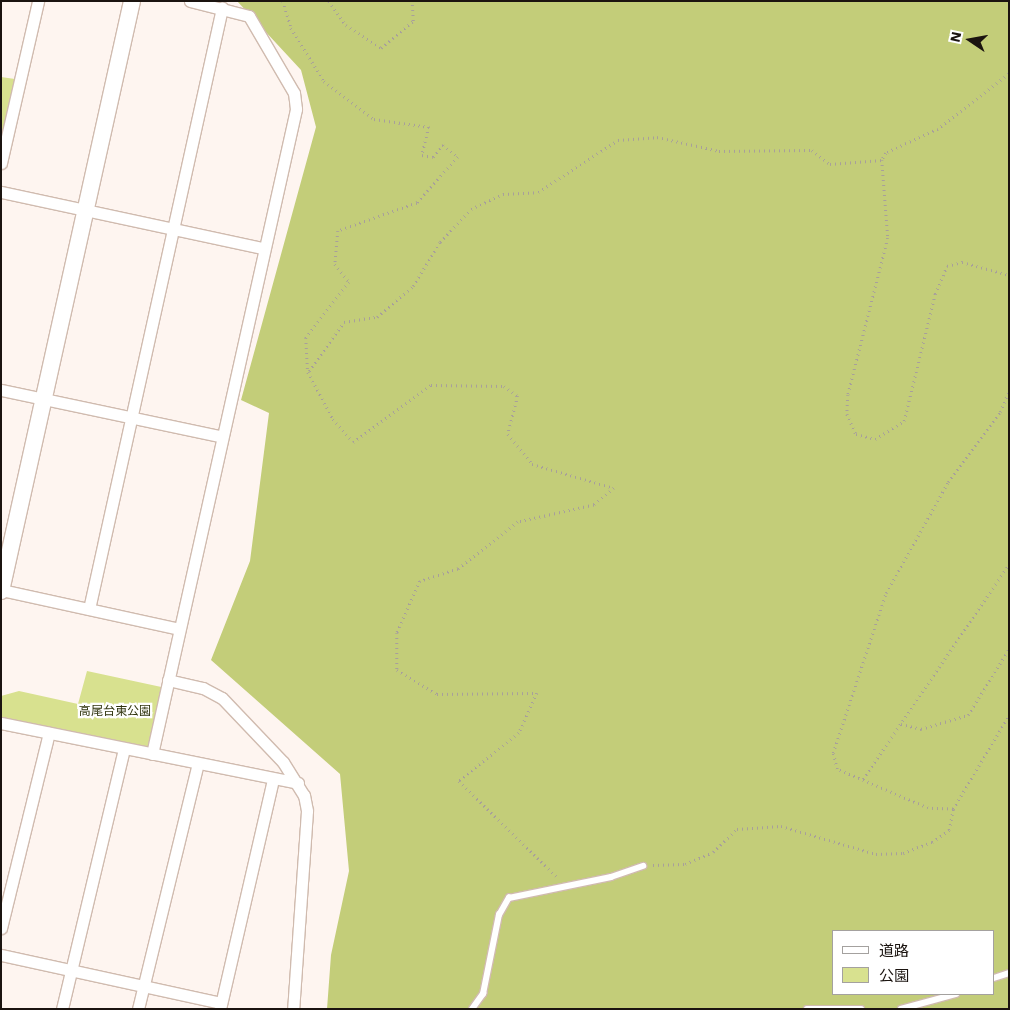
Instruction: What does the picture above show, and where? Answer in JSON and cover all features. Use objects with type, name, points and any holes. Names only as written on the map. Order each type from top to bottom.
[{"type":"street","points":[[1,163],[38,1]]},
{"type":"street","points":[[132,1],[1,590],[176,628]]},
{"type":"street","points":[[152,754],[168,680],[176,628],[296,109],[294,93],[250,16],[190,1]]},
{"type":"street","points":[[89,609],[222,8]]},
{"type":"street","points":[[1,192],[263,248]]},
{"type":"street","points":[[1,390],[220,436]]},
{"type":"street","points":[[168,680],[203,688],[222,698],[298,783],[308,811],[293,1009]]},
{"type":"street","points":[[1,723],[273,780],[298,783]]},
{"type":"street","points":[[1,928],[49,733]]},
{"type":"street","points":[[62,1009],[124,748]]},
{"type":"street","points":[[138,1009],[198,763]]},
{"type":"street","points":[[1,956],[143,986],[221,1006],[273,780]]},
{"type":"lane","points":[[472,1009],[483,994],[499,915],[509,898],[643,866]]},
{"type":"lane","points":[[995,978],[1009,973]]},
{"type":"lane","points":[[901,1009],[952,995]]},
{"type":"lane","points":[[806,1009],[861,1009]]},
{"type":"path","points":[[283,1],[291,28],[324,81],[374,118],[429,127],[422,155],[433,157],[443,145],[458,157],[417,203],[338,231],[336,264],[349,282],[306,338],[308,372],[333,419],[354,442],[431,385],[504,386],[518,396],[508,434],[532,464],[614,488],[594,505],[518,522],[458,569],[420,581],[398,634],[397,670],[437,694],[537,693],[519,733],[459,782],[550,874],[573,884]]},
{"type":"path","points":[[329,1],[346,25],[381,48],[413,21],[412,1]]},
{"type":"path","points":[[1009,74],[938,129],[886,153],[882,160],[888,238],[848,395],[847,414],[856,434],[875,439],[904,421],[935,294],[947,266],[962,262],[1009,275]]},
{"type":"path","points":[[308,372],[344,322],[377,317],[413,286],[440,242],[471,209],[503,194],[538,192],[618,140],[657,137],[720,151],[812,150],[830,164],[882,160]]},
{"type":"path","points":[[953,809],[928,808],[837,769],[833,753],[886,593],[948,482],[1000,412],[1009,391]]},
{"type":"path","points":[[863,779],[1009,564]]},
{"type":"path","points":[[900,724],[921,729],[968,715],[1009,649]]},
{"type":"path","points":[[643,866],[685,864],[713,852],[737,829],[781,826],[876,854],[903,853],[932,842],[949,830],[953,809],[1009,715]]},
{"type":"green space","points":[[237,1],[1009,1],[1009,1009],[327,1009],[331,955],[349,871],[340,774],[211,660],[250,561],[269,413],[241,400],[316,127],[301,70]]},
{"type":"green space","points":[[1,77],[15,79],[1,142]]},
{"type":"green space","name":"高尾台東公園","points":[[87,671],[166,688],[152,754],[1,723],[1,696],[19,691],[78,704]]}]
